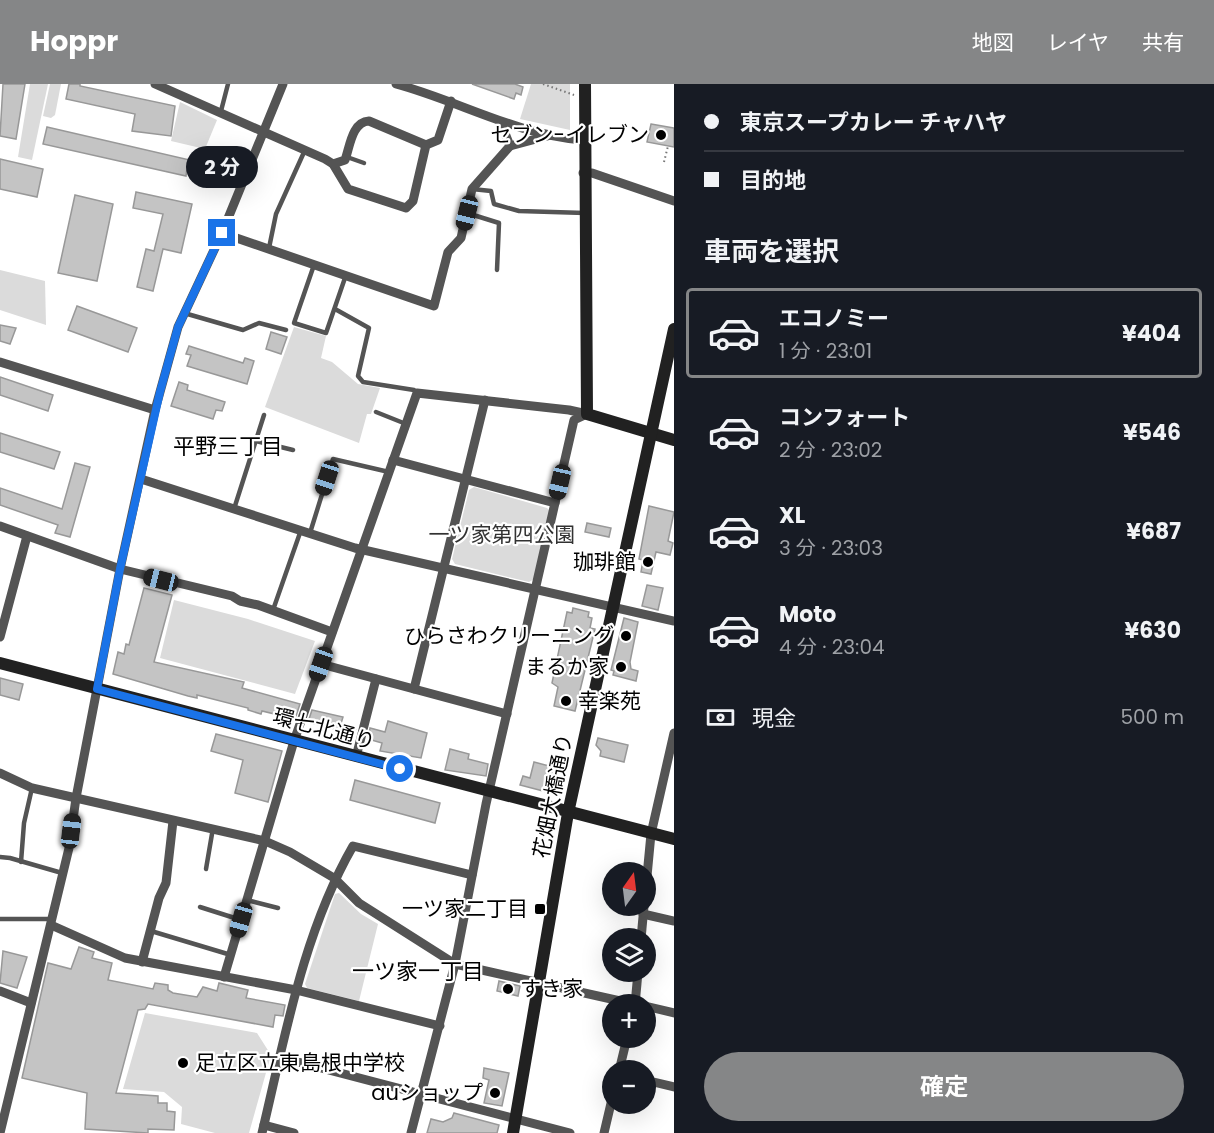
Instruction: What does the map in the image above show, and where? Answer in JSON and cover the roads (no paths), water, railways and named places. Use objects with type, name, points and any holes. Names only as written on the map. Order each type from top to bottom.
[{"type":"street","points":[[155,84],[264,130],[333,164],[348,189],[406,208],[413,201],[426,145]]},
{"type":"street","points":[[0,1133],[69,848],[76,798],[120,569],[155,410],[184,313],[222,233],[283,84]]},
{"type":"street","points":[[396,84],[451,101],[501,123],[584,140]]},
{"type":"street","points":[[585,84],[583,173],[586,414]]},
{"type":"street","points":[[333,164],[345,160],[357,126],[362,122],[369,121],[426,145],[438,140],[451,101]]},
{"type":"street","points":[[501,123],[510,146]]},
{"type":"street","points":[[222,233],[434,306],[448,252],[461,238],[472,189],[510,146],[553,134]]},
{"type":"street","points":[[583,173],[592,173],[674,201]]},
{"type":"street","name":"花畑大橋通り","points":[[513,1133],[568,813],[674,329]]},
{"type":"street","points":[[0,362],[155,410]]},
{"type":"street","points":[[224,977],[294,741],[417,393],[569,410],[674,440]]},
{"type":"street","points":[[414,689],[485,400]]},
{"type":"street","points":[[411,1133],[455,964],[489,792],[574,420],[586,414]]},
{"type":"street","points":[[393,460],[555,503]]},
{"type":"street","points":[[141,479],[362,549],[674,621]]},
{"type":"street","points":[[0,526],[120,569],[232,596],[240,601],[273,610],[332,632]]},
{"type":"street","points":[[0,638],[27,536]]},
{"type":"street","name":"環七北通り","points":[[0,663],[674,839]]},
{"type":"street","points":[[321,664],[507,714]]},
{"type":"street","points":[[356,757],[376,679]]},
{"type":"street","points":[[648,862],[651,834],[674,733]]},
{"type":"street","points":[[0,773],[32,788],[265,841],[290,852],[334,878],[359,903],[455,964],[602,997]]},
{"type":"street","points":[[142,962],[165,883],[173,821]]},
{"type":"street","points":[[294,1133],[263,1129],[297,990],[334,878],[353,846],[472,875]]},
{"type":"street","points":[[656,914],[674,921]]},
{"type":"street","points":[[52,922],[125,958],[297,990],[440,1026]]},
{"type":"street","points":[[0,991],[32,1003]]},
{"type":"street","points":[[656,1009],[674,1013]]},
{"type":"street","points":[[279,1057],[570,1133]]},
{"type":"street","points":[[0,1083],[11,1085]]},
{"type":"street","points":[[656,1083],[674,1087]]},
{"type":"street","points":[[604,1133],[608,1114]]},
{"type":"lane","points":[[221,111],[228,84]]},
{"type":"lane","points":[[269,248],[276,214],[304,150]]},
{"type":"lane","points":[[346,157],[364,163]]},
{"type":"lane","points":[[472,189],[491,191],[494,204],[519,211],[585,213]]},
{"type":"lane","points":[[467,213],[499,223],[497,270]]},
{"type":"lane","points":[[314,264],[294,323],[326,333],[346,275]]},
{"type":"lane","points":[[335,309],[369,328],[358,376],[363,382],[414,390],[417,393]]},
{"type":"lane","points":[[184,313],[243,330],[258,323],[286,330]]},
{"type":"lane","points":[[376,412],[406,424]]},
{"type":"lane","points":[[234,509],[264,415]]},
{"type":"lane","points":[[256,441],[293,450]]},
{"type":"lane","points":[[273,610],[333,459],[389,472]]},
{"type":"lane","points":[[21,862],[24,823],[32,788]]},
{"type":"lane","points":[[206,869],[213,828]]},
{"type":"lane","points":[[0,857],[62,873]]},
{"type":"lane","points":[[247,900],[278,908]]},
{"type":"lane","points":[[200,907],[241,920]]},
{"type":"lane","points":[[0,919],[52,922]]},
{"type":"lane","points":[[150,932],[231,955]]},
{"type":"place","name":"セブン-イレブン","points":[[661,135]]},
{"type":"place","name":"珈琲館","points":[[648,562]]},
{"type":"place","name":"ひらさわクリーニング","points":[[626,636]]},
{"type":"place","name":"まるか家","points":[[621,667]]},
{"type":"place","name":"幸楽苑","points":[[566,701]]},
{"type":"place","name":"一ツ家二丁目","points":[[540,909]]},
{"type":"place","name":"すき家","points":[[508,989]]},
{"type":"place","name":"足立区立東島根中学校","points":[[183,1063]]},
{"type":"place","name":"auショップ","points":[[495,1093]]},
{"type":"district","name":"平野三丁目","points":[[228,446]]},
{"type":"district","name":"一ツ家一丁目","points":[[418,971]]},
{"type":"park label","name":"一ツ家第四公園","points":[[502,535]]}]
